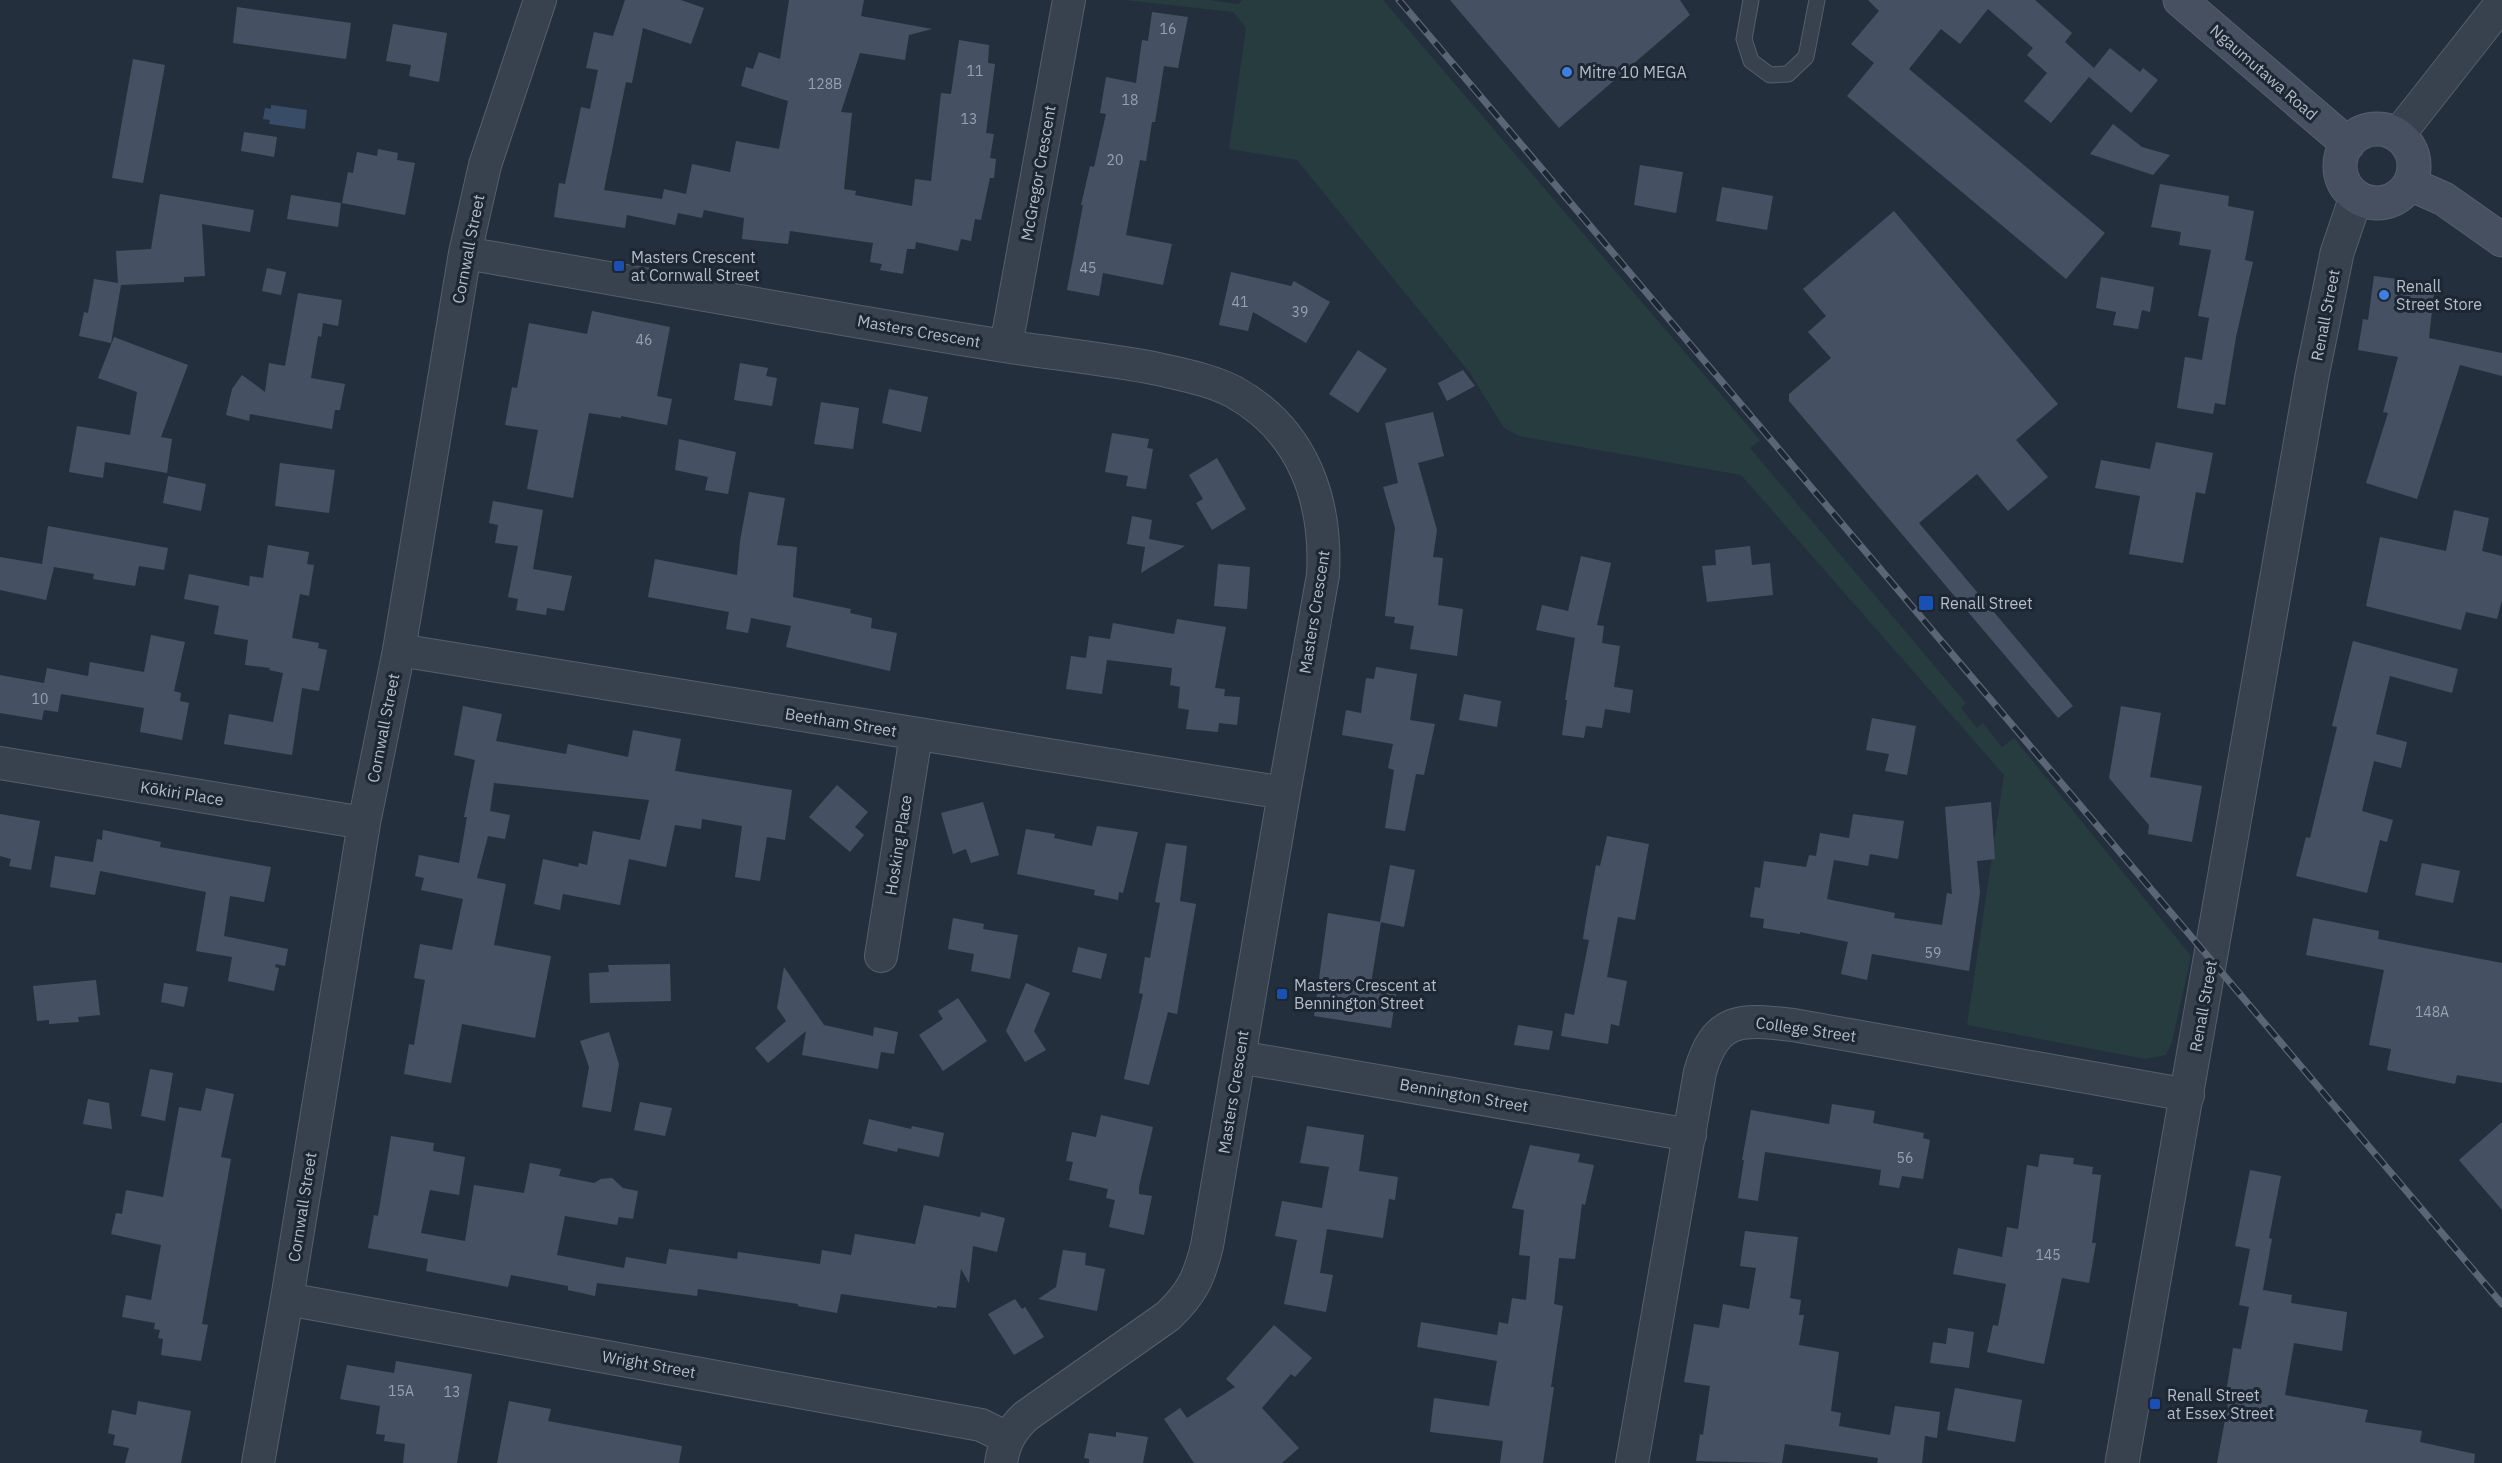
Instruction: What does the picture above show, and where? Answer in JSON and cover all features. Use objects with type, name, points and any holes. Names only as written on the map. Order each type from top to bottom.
[{"type":"main road","name":"Ngaumutawa Road","points":[[2180,0],[2348,144]]},
{"type":"main road","points":[[2371,129],[2385,130],[2398,135],[2408,145],[2413,157],[2414,171],[2410,184],[2400,196],[2386,202],[2370,203],[2356,197],[2346,186],[2341,172],[2341,157],[2348,144],[2358,134],[2371,129]]},
{"type":"main road","points":[[2410,184],[2444,199],[2502,240]]},
{"type":"street","name":"Cornwall Street","points":[[258,1463],[287,1299],[364,823],[399,650],[465,253],[485,165],[540,0]]},
{"type":"street","name":"McGregor Crescent","points":[[1006,346],[1069,0]]},
{"type":"street","points":[[2398,135],[2502,3]]},
{"type":"street","name":"Renall Street","points":[[2122,1463],[2312,376],[2337,253],[2356,197]]},
{"type":"street","name":"Masters Crescent","points":[[465,253],[1006,346],[1113,360],[1195,377],[1234,392],[1266,415],[1291,442],[1309,476],[1321,512],[1325,543],[1323,575],[1207,1246],[1200,1275],[1186,1299],[1168,1316],[1026,1416],[1014,1427],[1004,1451]]},
{"type":"street","name":"Beetham Street","points":[[399,650],[1284,793]]},
{"type":"street","name":"Hosking Place","points":[[880,956],[916,735]]},
{"type":"street","name":"Kōkiri Place","points":[[0,763],[364,823]]},
{"type":"street","name":"College Street","points":[[1632,1463],[1700,1072],[1705,1053],[1714,1037],[1727,1027],[1741,1022],[1761,1021],[1793,1025],[2188,1095]]},
{"type":"street","name":"Bennington Street","points":[[1239,1057],[1690,1135]]},
{"type":"street","name":"Wright Street","points":[[287,1299],[981,1425],[1004,1451]]},
{"type":"lane","points":[[1751,0],[1744,39],[1751,61],[1770,75],[1788,74],[1806,57],[1817,0]]},
{"type":"green space","points":[[1125,0],[1208,0],[1238,4],[1243,0],[1383,0],[1760,440],[1750,448],[1966,703],[1961,708],[1977,728],[1983,723],[2002,747],[2014,738],[2191,956],[2172,1042],[2166,1055],[2145,1059],[1967,1025],[2004,775],[1741,475],[1519,436],[1504,428],[1470,373],[1297,160],[1229,149],[1246,28],[1233,12]]},
{"type":"water","points":[[271,105],[307,110],[305,129],[269,124],[270,120],[263,119],[265,108],[271,109]]},
{"type":"building","points":[[625,0],[681,0],[704,8],[691,44],[643,28],[632,83],[626,82],[604,190],[662,199],[664,189],[686,194],[692,164],[730,172],[736,141],[779,149],[788,101],[741,86],[746,67],[753,69],[759,52],[780,59],[789,0],[864,0],[861,16],[932,29],[909,35],[905,60],[860,53],[841,112],[852,113],[844,189],[856,191],[855,195],[912,206],[915,179],[931,181],[941,93],[951,94],[959,40],[989,45],[988,63],[995,64],[986,133],[994,134],[990,158],[996,159],[994,178],[990,178],[981,220],[975,219],[971,241],[961,239],[958,251],[916,242],[915,249],[907,249],[903,274],[880,270],[882,264],[870,262],[873,243],[790,231],[788,244],[742,239],[744,218],[704,210],[702,218],[678,213],[675,225],[627,215],[625,228],[554,217],[559,183],[565,184],[581,107],[590,109],[598,70],[586,68],[594,32],[613,36]]},
{"type":"building","name":"Mitre 10 MEGA","points":[[1450,0],[1680,0],[1690,15],[1559,128]]},
{"type":"building","points":[[1868,0],[2035,0],[2072,33],[2065,42],[2094,68],[2110,48],[2140,72],[2143,68],[2158,80],[2131,113],[2089,77],[2051,123],[2024,101],[2047,73],[2027,55],[2033,48],[1988,9],[1960,44],[1941,29],[1909,69],[2105,233],[2066,279],[1847,96],[1874,63],[1851,44],[1879,11]]},
{"type":"building","points":[[237,7],[351,23],[346,59],[233,43]]},
{"type":"building","points":[[1152,12],[1188,17],[1178,68],[1164,66],[1155,122],[1152,122],[1146,161],[1140,160],[1126,235],[1172,244],[1163,285],[1103,273],[1099,296],[1067,290],[1083,205],[1081,205],[1090,166],[1094,167],[1106,114],[1100,113],[1106,77],[1136,83],[1142,40],[1148,41]]},
{"type":"building","points":[[393,24],[447,33],[439,82],[409,76],[411,65],[386,61]]},
{"type":"building","points":[[133,59],[165,65],[143,183],[112,178]]},
{"type":"building","points":[[2113,124],[2142,147],[2170,155],[2153,175],[2090,154]]},
{"type":"building","points":[[244,132],[277,137],[274,157],[241,151]]},
{"type":"building","points":[[378,149],[398,153],[397,160],[415,163],[405,215],[342,203],[348,172],[353,173],[357,152],[377,156]]},
{"type":"building","points":[[1640,165],[1683,172],[1676,213],[1634,205]]},
{"type":"building","points":[[2160,184],[2229,196],[2228,206],[2254,211],[2245,260],[2253,262],[2236,337],[2225,405],[2215,403],[2213,414],[2177,408],[2185,357],[2202,360],[2209,318],[2198,316],[2211,250],[2179,245],[2181,232],[2151,227]]},
{"type":"building","points":[[1722,187],[1773,196],[1767,230],[1716,221]]},
{"type":"building","points":[[160,194],[254,210],[250,232],[202,224],[205,276],[184,277],[184,282],[121,285],[111,343],[79,336],[84,312],[88,313],[94,279],[118,283],[116,251],[151,249]]},
{"type":"building","points":[[291,195],[341,203],[338,227],[287,219]]},
{"type":"building","points":[[1894,211],[2058,404],[2016,440],[2048,477],[2008,511],[1977,474],[1919,523],[2073,706],[2058,718],[1789,401],[1789,394],[1831,358],[1808,332],[1826,316],[1803,289]]},
{"type":"building","points":[[267,268],[286,272],[281,295],[262,291]]},
{"type":"building","points":[[1231,272],[1291,286],[1294,281],[1330,302],[1306,343],[1253,312],[1248,331],[1219,325]]},
{"type":"building","points":[[2374,276],[2435,284],[2429,338],[2502,353],[2502,376],[2460,365],[2417,499],[2366,483],[2388,413],[2383,412],[2398,357],[2358,350],[2363,319],[2368,320]]},
{"type":"building","points":[[2101,277],[2154,287],[2150,312],[2142,310],[2138,329],[2113,325],[2116,312],[2096,308]]},
{"type":"building","points":[[298,293],[342,300],[338,326],[323,323],[321,337],[318,336],[311,378],[345,384],[340,410],[335,410],[332,429],[250,414],[249,421],[226,415],[232,389],[242,375],[265,392],[269,363],[285,366]]},
{"type":"building","points":[[592,311],[670,327],[657,396],[672,399],[667,425],[621,416],[621,418],[589,413],[573,498],[527,489],[538,430],[505,425],[512,387],[517,388],[529,323],[587,334]]},
{"type":"building","points":[[114,337],[188,365],[161,437],[172,439],[167,473],[105,462],[103,478],[69,472],[77,426],[130,435],[137,392],[98,378]]},
{"type":"building","points":[[1358,350],[1387,369],[1358,413],[1329,394]]},
{"type":"building","points":[[740,363],[768,368],[766,376],[777,378],[772,406],[734,400]]},
{"type":"building","points":[[1463,370],[1475,386],[1447,401],[1438,383]]},
{"type":"building","points":[[889,389],[928,397],[921,432],[882,423]]},
{"type":"building","points":[[821,402],[859,408],[853,449],[814,444]]},
{"type":"building","points":[[1433,412],[1444,456],[1418,463],[1437,530],[1433,557],[1443,558],[1438,605],[1463,609],[1457,656],[1410,649],[1414,626],[1394,623],[1395,617],[1385,616],[1395,528],[1383,487],[1398,483],[1385,423]]},
{"type":"building","points":[[1112,433],[1149,439],[1147,448],[1153,449],[1146,489],[1126,486],[1128,476],[1105,472]]},
{"type":"building","points":[[679,439],[736,452],[728,494],[705,490],[708,477],[675,470]]},
{"type":"building","points":[[2156,442],[2213,453],[2205,494],[2196,492],[2183,563],[2129,554],[2140,496],[2095,488],[2101,460],[2150,469]]},
{"type":"building","points":[[1217,458],[1246,509],[1212,530],[1196,503],[1203,499],[1189,475]]},
{"type":"building","points":[[280,463],[335,470],[329,513],[275,506]]},
{"type":"building","points":[[168,476],[206,484],[201,511],[163,503]]},
{"type":"building","points":[[749,492],[785,498],[777,545],[797,547],[793,597],[851,609],[850,613],[872,618],[871,628],[897,633],[890,671],[786,647],[791,626],[751,618],[748,633],[726,629],[729,612],[648,597],[655,559],[737,575],[740,541]]},
{"type":"building","points":[[493,501],[543,510],[533,569],[572,576],[564,611],[547,608],[546,615],[516,610],[518,599],[508,597],[518,546],[495,543],[498,525],[489,523]]},
{"type":"building","points":[[2454,510],[2489,518],[2482,551],[2502,556],[2502,600],[2497,619],[2466,612],[2461,630],[2366,606],[2380,537],[2446,551]]},
{"type":"building","points":[[1132,516],[1152,520],[1149,539],[1185,546],[1141,573],[1145,547],[1127,544]]},
{"type":"building","points":[[48,526],[168,548],[164,570],[139,566],[135,586],[93,579],[94,574],[54,567],[46,600],[0,590],[0,557],[42,564]]},
{"type":"building","points":[[268,545],[309,552],[307,564],[314,565],[309,596],[300,594],[292,638],[319,643],[318,648],[327,650],[319,691],[302,688],[292,755],[224,744],[229,714],[273,722],[283,673],[269,670],[270,668],[245,665],[248,640],[214,634],[219,606],[184,599],[189,574],[249,586],[250,576],[263,578]]},
{"type":"building","points":[[1750,546],[1752,565],[1770,563],[1773,595],[1707,602],[1702,566],[1716,565],[1715,550]]},
{"type":"building","points":[[1581,556],[1611,563],[1597,625],[1604,626],[1602,643],[1620,646],[1614,687],[1633,690],[1630,713],[1605,709],[1602,728],[1586,726],[1584,738],[1562,735],[1575,638],[1536,630],[1542,605],[1568,611]]},
{"type":"building","points":[[1218,564],[1250,567],[1247,609],[1214,606]]},
{"type":"building","points":[[1177,619],[1226,627],[1215,688],[1225,689],[1224,696],[1240,697],[1237,725],[1219,723],[1218,732],[1186,729],[1189,710],[1178,708],[1180,687],[1170,685],[1172,668],[1107,660],[1102,694],[1066,689],[1071,656],[1086,658],[1089,636],[1110,639],[1113,623],[1174,634]]},
{"type":"building","points":[[151,635],[185,642],[174,691],[181,693],[180,701],[189,703],[182,740],[140,732],[144,708],[61,694],[58,712],[44,710],[42,720],[0,713],[0,675],[44,683],[47,668],[88,676],[90,662],[144,672]]},
{"type":"building","points":[[2353,641],[2458,669],[2452,693],[2390,676],[2376,734],[2407,742],[2401,768],[2374,761],[2362,811],[2393,820],[2387,842],[2380,840],[2367,893],[2296,876],[2306,837],[2310,838],[2337,727],[2332,726]]},
{"type":"building","points":[[1376,667],[1417,674],[1410,720],[1435,724],[1424,775],[1416,774],[1405,831],[1385,828],[1394,770],[1388,768],[1393,744],[1342,735],[1346,710],[1361,713],[1366,678],[1374,679]]},
{"type":"building","points":[[1464,694],[1501,701],[1497,727],[1459,720]]},
{"type":"building","points":[[463,706],[502,714],[496,741],[566,754],[568,744],[628,757],[633,730],[681,739],[675,771],[792,790],[785,840],[767,837],[760,881],[735,877],[742,826],[702,819],[701,829],[675,825],[666,867],[629,859],[620,905],[563,894],[560,910],[534,904],[543,859],[578,867],[579,863],[587,865],[593,831],[640,840],[649,800],[494,783],[490,811],[510,815],[505,839],[488,836],[477,878],[506,884],[494,945],[551,956],[535,1038],[462,1024],[451,1083],[404,1074],[409,1044],[414,1045],[425,980],[414,978],[420,944],[452,950],[463,899],[421,890],[424,878],[415,876],[419,855],[459,863],[467,817],[464,817],[475,760],[454,755]]},
{"type":"building","points":[[2121,706],[2161,713],[2150,777],[2202,786],[2192,842],[2148,834],[2149,825],[2109,778]]},
{"type":"building","points":[[1872,718],[1916,726],[1907,775],[1885,771],[1889,754],[1866,750]]},
{"type":"building","points":[[837,785],[868,812],[855,827],[864,835],[850,852],[809,817]]},
{"type":"building","points":[[983,802],[999,855],[971,863],[966,849],[953,854],[941,813]]},
{"type":"building","points":[[1991,802],[1995,859],[1977,861],[1980,893],[1969,971],[1872,954],[1867,980],[1841,974],[1848,942],[1800,932],[1800,934],[1763,928],[1764,919],[1750,917],[1755,887],[1760,888],[1764,861],[1806,867],[1809,855],[1816,856],[1820,833],[1849,838],[1853,814],[1904,821],[1898,859],[1870,854],[1868,866],[1834,860],[1827,899],[1895,913],[1894,918],[1942,925],[1947,893],[1952,894],[1945,807]]},
{"type":"building","points":[[0,814],[40,821],[31,870],[9,866],[11,859],[0,856]]},
{"type":"building","points":[[1097,826],[1138,832],[1123,893],[1119,892],[1118,900],[1094,895],[1095,890],[1017,874],[1026,829],[1055,834],[1054,838],[1092,846]]},
{"type":"building","points":[[103,830],[161,842],[160,847],[271,867],[264,902],[230,896],[224,936],[288,949],[285,966],[276,964],[275,967],[279,968],[274,991],[228,981],[232,957],[196,951],[206,892],[100,871],[95,895],[50,887],[55,856],[93,862],[97,839],[102,840]]},
{"type":"building","points":[[1607,836],[1649,844],[1635,920],[1618,917],[1607,977],[1627,981],[1619,1026],[1611,1024],[1608,1044],[1561,1036],[1565,1013],[1574,1015],[1589,940],[1583,939],[1596,865],[1600,866]]},
{"type":"building","points":[[1166,843],[1187,846],[1180,901],[1196,904],[1177,1014],[1168,1012],[1149,1085],[1124,1079],[1143,994],[1139,993],[1145,957],[1150,958],[1160,903],[1155,902]]},
{"type":"building","points":[[2422,863],[2460,871],[2453,903],[2415,895]]},
{"type":"building","points":[[1390,865],[1415,870],[1404,927],[1380,922]]},
{"type":"building","points":[[1328,913],[1381,922],[1370,990],[1396,994],[1391,1028],[1314,1016]]},
{"type":"building","points":[[953,918],[984,924],[983,929],[1018,935],[1010,979],[971,971],[974,954],[948,949]]},
{"type":"building","points":[[2313,918],[2379,931],[2378,939],[2502,963],[2502,1083],[2457,1075],[2455,1084],[2387,1070],[2391,1049],[2369,1045],[2384,970],[2306,955]]},
{"type":"building","points":[[1078,947],[1107,954],[1101,979],[1072,972]]},
{"type":"building","points":[[670,964],[671,1001],[590,1003],[589,973],[609,972],[608,965]]},
{"type":"building","points":[[784,967],[824,1025],[873,1036],[874,1027],[898,1032],[894,1054],[881,1052],[878,1069],[802,1055],[806,1031],[768,1063],[755,1048],[786,1021],[777,1008]]},
{"type":"building","points":[[96,980],[100,1015],[78,1017],[79,1022],[49,1024],[49,1020],[37,1021],[33,986]]},
{"type":"building","points":[[164,983],[188,987],[184,1007],[161,1002]]},
{"type":"building","points":[[1026,983],[1050,993],[1034,1031],[1046,1050],[1025,1062],[1006,1031]]},
{"type":"building","points":[[958,998],[987,1041],[943,1071],[919,1035],[943,1019],[938,1011]]},
{"type":"building","points":[[1518,1025],[1553,1031],[1549,1050],[1514,1045]]},
{"type":"building","points":[[609,1032],[619,1064],[611,1112],[582,1107],[589,1067],[580,1041]]},
{"type":"building","points":[[150,1069],[173,1073],[165,1121],[141,1116]]},
{"type":"building","points":[[206,1088],[234,1094],[221,1157],[231,1159],[202,1324],[208,1325],[201,1361],[161,1355],[163,1339],[158,1338],[160,1330],[154,1329],[155,1323],[122,1317],[126,1295],[151,1300],[161,1245],[111,1234],[116,1213],[122,1214],[126,1190],[163,1197],[179,1107],[201,1111]]},
{"type":"building","points":[[88,1099],[109,1103],[112,1129],[83,1124]]},
{"type":"building","points":[[640,1102],[672,1108],[665,1136],[634,1130]]},
{"type":"building","points":[[1832,1104],[1875,1111],[1873,1123],[1924,1133],[1923,1138],[1930,1140],[1923,1179],[1902,1176],[1899,1188],[1879,1185],[1881,1170],[1765,1152],[1758,1201],[1738,1198],[1751,1110],[1829,1124]]},
{"type":"building","points":[[1101,1115],[1153,1127],[1139,1187],[1139,1194],[1152,1196],[1144,1235],[1109,1227],[1115,1200],[1106,1198],[1108,1189],[1069,1180],[1073,1162],[1066,1161],[1072,1132],[1096,1137]]},
{"type":"building","points":[[869,1119],[911,1129],[912,1126],[944,1133],[939,1157],[898,1148],[897,1152],[863,1144]]},
{"type":"building","points":[[2502,1122],[2502,1210],[2459,1160]]},
{"type":"building","points":[[1307,1126],[1364,1135],[1359,1171],[1398,1177],[1395,1200],[1389,1199],[1383,1238],[1327,1229],[1320,1273],[1333,1275],[1326,1312],[1284,1304],[1297,1240],[1275,1236],[1282,1201],[1322,1208],[1329,1167],[1300,1163]]},
{"type":"building","points":[[391,1136],[434,1143],[433,1151],[465,1157],[459,1195],[430,1190],[421,1233],[465,1241],[474,1185],[524,1193],[530,1163],[561,1169],[559,1176],[594,1183],[601,1179],[612,1178],[623,1188],[638,1191],[633,1219],[619,1217],[617,1225],[565,1216],[557,1255],[624,1268],[626,1257],[666,1264],[669,1249],[737,1259],[738,1252],[820,1264],[822,1250],[851,1255],[855,1234],[915,1244],[924,1205],[980,1217],[981,1212],[1005,1218],[997,1252],[973,1246],[969,1283],[961,1269],[956,1308],[937,1306],[937,1308],[841,1294],[837,1313],[798,1306],[798,1304],[698,1289],[697,1296],[597,1283],[595,1296],[568,1290],[568,1286],[511,1275],[508,1287],[426,1271],[428,1259],[368,1248],[374,1215],[378,1216]]},
{"type":"building","points":[[1530,1145],[1580,1154],[1578,1162],[1594,1165],[1585,1205],[1582,1204],[1575,1259],[1559,1258],[1554,1304],[1563,1306],[1543,1463],[1500,1463],[1503,1441],[1430,1432],[1434,1398],[1489,1406],[1497,1361],[1417,1347],[1421,1322],[1497,1335],[1499,1322],[1508,1324],[1512,1298],[1526,1300],[1530,1256],[1519,1255],[1524,1210],[1512,1208]]},
{"type":"building","points":[[2040,1154],[2074,1158],[2073,1164],[2093,1167],[2092,1174],[2101,1175],[2092,1243],[2096,1243],[2089,1283],[2062,1278],[2044,1364],[1987,1352],[1993,1325],[1998,1326],[2006,1284],[1953,1274],[1958,1248],[2002,1257],[2007,1227],[2018,1229],[2027,1165],[2038,1167]]},
{"type":"building","points":[[2250,1170],[2281,1176],[2269,1238],[2272,1239],[2263,1290],[2292,1295],[2291,1303],[2347,1312],[2342,1351],[2294,1343],[2285,1395],[2368,1410],[2365,1422],[2422,1431],[2420,1442],[2475,1454],[2474,1463],[2217,1463],[2231,1387],[2227,1387],[2233,1348],[2241,1349],[2249,1307],[2239,1305],[2250,1249],[2235,1246]]},
{"type":"building","points":[[1745,1231],[1798,1237],[1790,1298],[1801,1300],[1799,1315],[1804,1315],[1799,1345],[1839,1352],[1831,1411],[1841,1413],[1839,1426],[1890,1435],[1895,1406],[1940,1412],[1937,1438],[1925,1436],[1922,1463],[1877,1463],[1878,1458],[1785,1444],[1782,1463],[1696,1461],[1700,1434],[1703,1435],[1710,1386],[1684,1382],[1694,1324],[1719,1328],[1723,1304],[1749,1309],[1756,1268],[1740,1266]]},
{"type":"building","points":[[1063,1250],[1086,1253],[1085,1265],[1105,1269],[1097,1311],[1038,1299],[1056,1287]]},
{"type":"building","points":[[1015,1299],[1022,1309],[1025,1307],[1044,1337],[1014,1355],[988,1314]]},
{"type":"building","points":[[1274,1325],[1312,1358],[1295,1377],[1291,1374],[1262,1408],[1299,1448],[1282,1463],[1194,1463],[1164,1419],[1180,1408],[1187,1418],[1235,1387],[1226,1379]]},
{"type":"building","points":[[1948,1328],[1974,1332],[1969,1368],[1930,1363],[1933,1342],[1946,1344]]},
{"type":"building","points":[[396,1361],[472,1374],[457,1463],[403,1463],[405,1444],[384,1441],[385,1435],[376,1434],[380,1406],[340,1399],[347,1365],[394,1373]]},
{"type":"building","points":[[1955,1388],[2022,1400],[2015,1442],[1947,1430]]},
{"type":"building","points":[[138,1401],[191,1411],[181,1463],[125,1463],[129,1448],[113,1445],[115,1435],[108,1433],[112,1410],[136,1415]]},
{"type":"building","points":[[509,1401],[551,1409],[548,1421],[682,1446],[679,1463],[497,1463]]},
{"type":"building","points":[[1116,1432],[1148,1437],[1143,1463],[1089,1463],[1089,1459],[1084,1458],[1089,1433],[1116,1437]]},
{"type":"railway","points":[[1399,0],[2502,1304]]},
{"type":"place","name":"Mitre 10 MEGA","points":[[1567,72]]},
{"type":"place","name":"Masters Crescent at Cornwall Street","points":[[619,266]]},
{"type":"place","name":"Renall Street Store","points":[[2384,295]]},
{"type":"place","name":"Renall Street","points":[[1926,603]]},
{"type":"place","name":"Masters Crescent at Bennington Street","points":[[1282,994]]},
{"type":"place","name":"Renall Street at Essex Street","points":[[2155,1404]]}]
